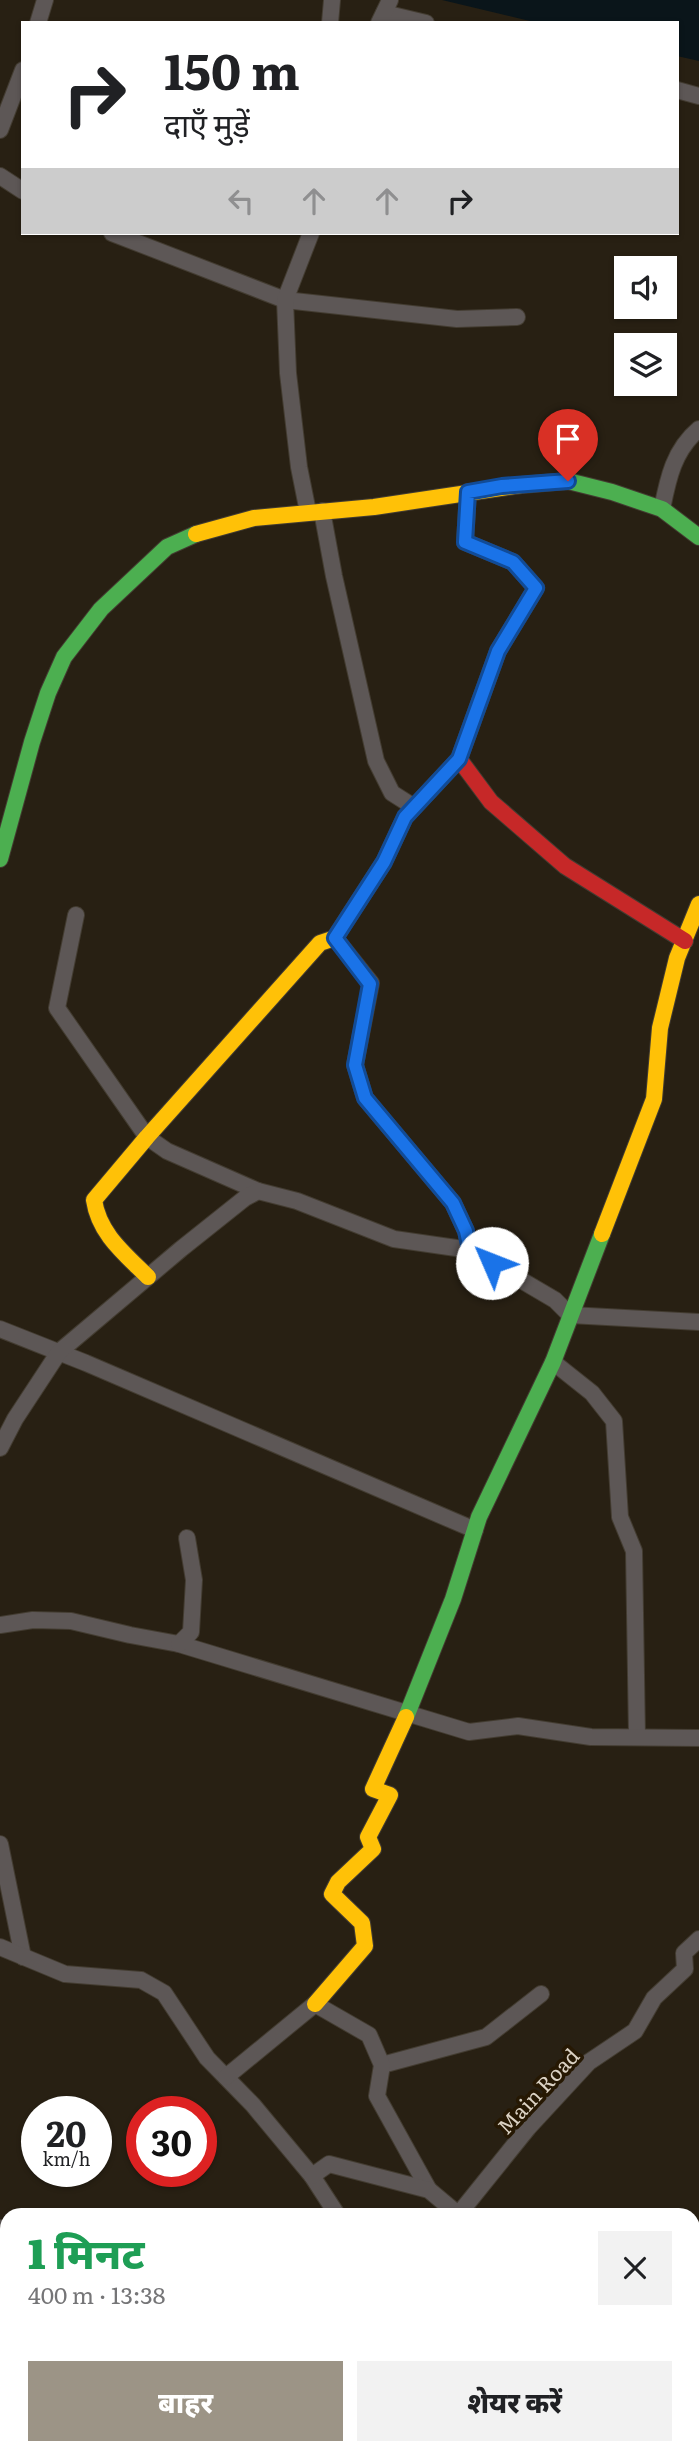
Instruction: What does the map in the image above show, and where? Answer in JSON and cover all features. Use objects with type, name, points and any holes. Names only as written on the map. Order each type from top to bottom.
[{"type":"street","points":[[39,21],[45,0]]},
{"type":"street","points":[[330,21],[332,0]]},
{"type":"street","points":[[384,12],[418,21]]},
{"type":"street","points":[[0,130],[21,75]]},
{"type":"street","points":[[679,91],[699,96]]},
{"type":"street","points":[[0,176],[21,190]]},
{"type":"street","points":[[117,235],[285,300],[457,319],[517,317]]},
{"type":"street","points":[[310,235],[285,300],[290,387],[299,467],[334,576],[376,761],[392,793],[414,807]]},
{"type":"street","points":[[662,509],[668,479],[681,447],[699,429]]},
{"type":"street","points":[[0,859],[32,742],[48,693],[64,657],[101,609],[167,547],[206,530],[254,518],[374,507],[502,486],[568,481],[662,509],[699,537]]},
{"type":"street","points":[[148,1277],[102,1228],[95,1212],[94,1200],[320,943],[335,938],[384,862],[405,817],[459,759],[498,651],[536,588],[513,562],[465,542],[468,492]]},
{"type":"street","points":[[459,759],[491,802],[565,866],[685,941]]},
{"type":"street","points":[[226,2077],[315,2004],[365,1946],[362,1923],[332,1895],[338,1882],[373,1849],[368,1837],[390,1796],[373,1789],[408,1713],[453,1599],[475,1530],[553,1362],[654,1099],[660,1028],[677,958],[699,904]]},
{"type":"street","points":[[76,915],[57,1008],[147,1138],[167,1151],[258,1191],[298,1201],[394,1239],[470,1250],[555,1300],[570,1315],[699,1322]]},
{"type":"street","points":[[335,938],[370,984],[355,1065],[365,1098],[453,1203],[466,1231],[470,1250]]},
{"type":"street","points":[[0,1448],[15,1419],[59,1352],[245,1198],[258,1191]]},
{"type":"street","points":[[0,1329],[475,1530]]},
{"type":"street","points":[[553,1362],[592,1393],[614,1421],[620,1517],[634,1551],[637,1737]]},
{"type":"street","points":[[179,1644],[191,1632],[194,1580],[187,1538]]},
{"type":"street","points":[[0,1625],[33,1620],[71,1621],[130,1636],[179,1644],[469,1732],[518,1726],[591,1737],[699,1738]]},
{"type":"street","points":[[0,1844],[23,1957]]},
{"type":"street","name":"Main Road","points":[[464,2208],[528,2127],[589,2062],[635,2031],[654,1998],[685,1969],[684,1953],[699,1939]]},
{"type":"street","points":[[0,1947],[65,1974],[141,1980],[163,1993],[207,2058],[253,2105],[312,2176],[333,2208]]},
{"type":"street","points":[[382,2065],[486,2037],[541,1994]]},
{"type":"street","points":[[315,2004],[369,2035],[382,2065],[377,2096],[429,2190],[451,2208]]},
{"type":"street","points":[[312,2176],[329,2164],[429,2190]]},
{"type":"shaded area","points":[[442,0],[699,0],[699,61],[679,56],[679,21],[530,21]]},
{"type":"traffic: fast","points":[[521,485],[568,481],[612,492],[662,509],[699,537]]},
{"type":"traffic: fast","points":[[0,859],[32,742],[48,693],[64,657],[101,609],[167,547],[196,534]]},
{"type":"traffic: fast","points":[[406,1717],[453,1599],[479,1517],[553,1362],[602,1234]]},
{"type":"traffic: slow","points":[[196,534],[254,518],[374,507],[521,485]]},
{"type":"traffic: slow","points":[[602,1234],[654,1099],[660,1028],[677,958],[699,904]]},
{"type":"traffic: slow","points":[[148,1277],[107,1233],[94,1200],[320,943],[335,938],[338,933]]},
{"type":"traffic: slow","points":[[315,2004],[365,1946],[362,1923],[332,1894],[338,1882],[373,1849],[368,1837],[390,1795],[373,1789],[406,1717]]},
{"type":"traffic: jam","points":[[338,933],[384,862],[405,817],[459,759],[491,802],[565,866],[685,941]]},
{"type":"route","points":[[492,1263],[470,1250],[466,1231],[453,1203],[365,1098],[355,1065],[370,984],[335,938],[384,862],[405,817],[459,759],[498,651],[536,588],[513,562],[465,542],[468,492],[502,486],[568,481]]}]
